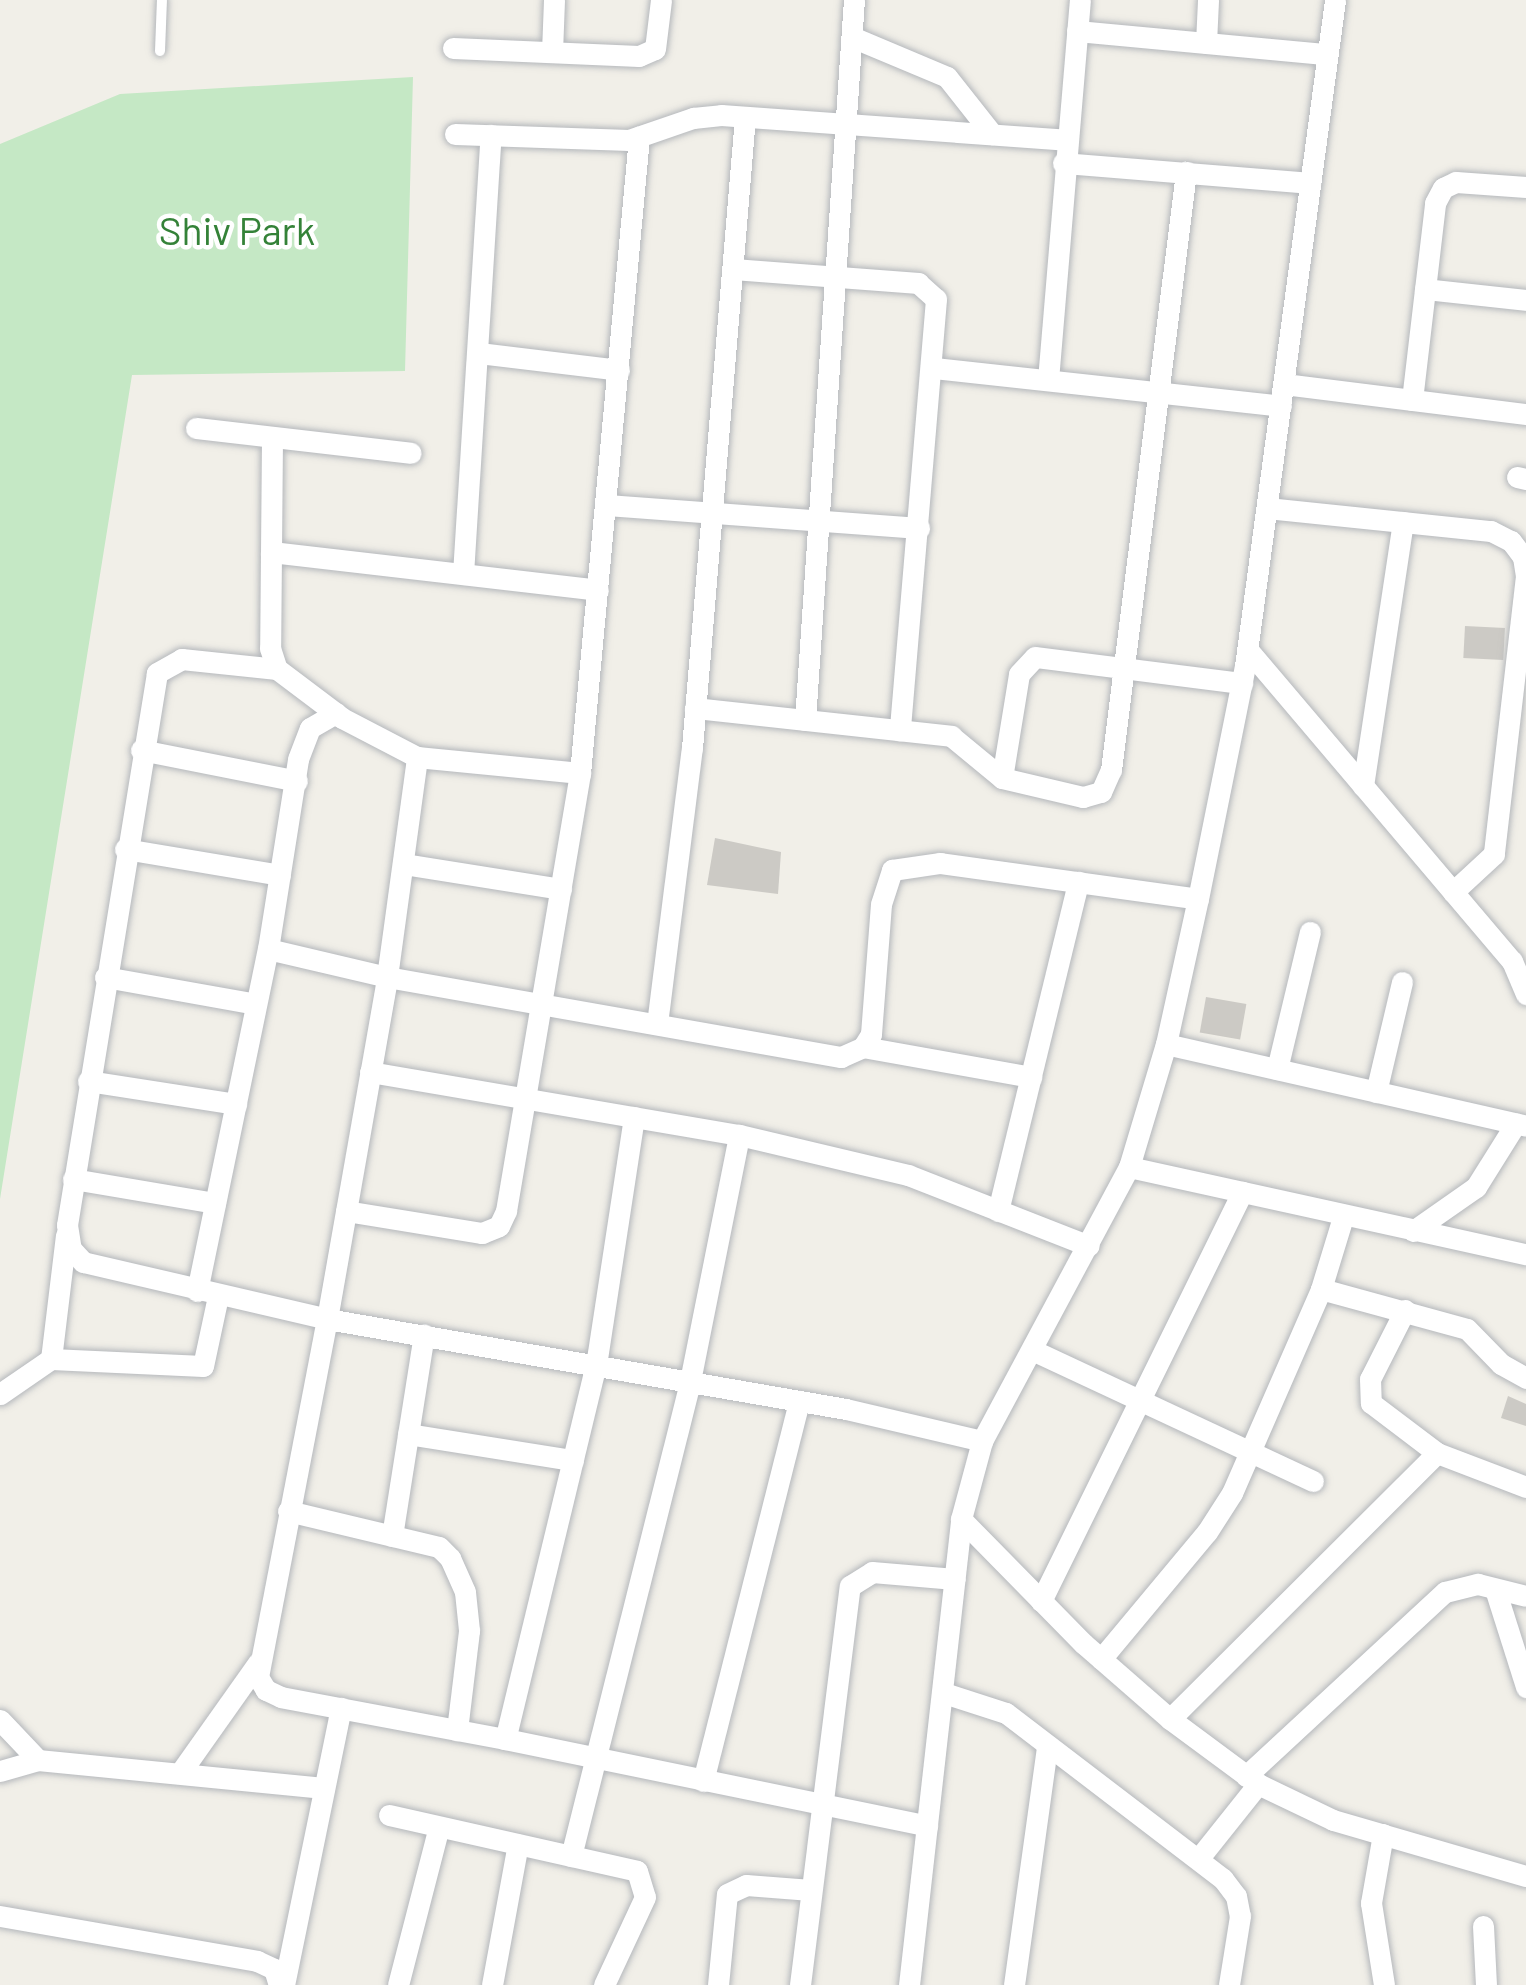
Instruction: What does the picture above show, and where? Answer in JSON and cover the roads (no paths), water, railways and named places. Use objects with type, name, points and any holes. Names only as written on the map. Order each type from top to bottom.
[{"type":"street","points":[[552,52],[554,0]]},
{"type":"street","points":[[453,48],[639,56],[655,49],[661,0]]},
{"type":"street","points":[[805,720],[854,0]]},
{"type":"street","points":[[1048,380],[1080,0]]},
{"type":"street","points":[[1206,43],[1208,0]]},
{"type":"street","points":[[909,1985],[961,1519],[982,1441],[1129,1168],[1166,1044],[1198,899],[1248,650],[1335,0]]},
{"type":"street","points":[[1077,31],[1327,54]]},
{"type":"street","points":[[852,37],[947,76],[992,134]]},
{"type":"street","points":[[657,1024],[714,515],[745,117]]},
{"type":"street","points":[[455,134],[639,137],[693,118],[847,122],[992,134],[1186,172],[1310,183]]},
{"type":"street","points":[[463,574],[491,135]]},
{"type":"street","points":[[346,1210],[491,1232],[506,1211],[580,773],[639,137]]},
{"type":"street","points":[[695,708],[951,736],[1002,778],[1083,797],[1102,792],[1112,770],[1155,392],[1186,172]]},
{"type":"street","points":[[1412,400],[1435,203],[1443,188],[1456,182],[1526,187]]},
{"type":"street","points":[[733,269],[928,288],[940,310],[900,730]]},
{"type":"street","points":[[1425,289],[1526,300]]},
{"type":"street","points":[[478,353],[619,370]]},
{"type":"street","points":[[934,368],[1155,392],[1412,400],[1526,414]]},
{"type":"street","points":[[196,428],[411,453]]},
{"type":"street","points":[[272,438],[271,648],[278,669]]},
{"type":"street","points":[[607,506],[919,528]]},
{"type":"street","points":[[1267,508],[1491,531],[1511,541],[1522,557],[1526,576],[1516,743],[1494,854],[1454,892]]},
{"type":"street","points":[[1363,786],[1403,522]]},
{"type":"street","points":[[271,552],[598,590]]},
{"type":"street","points":[[1248,650],[1512,961],[1526,994]]},
{"type":"street","points":[[1002,778],[1024,663],[1035,657],[1242,683]]},
{"type":"street","points":[[51,1359],[88,1081],[157,673],[167,663],[278,669],[336,713],[417,757],[580,773]]},
{"type":"street","points":[[0,1394],[51,1359],[203,1366],[215,1203],[268,949],[304,738],[310,728],[336,713]]},
{"type":"street","points":[[141,749],[297,781]]},
{"type":"street","points":[[180,1773],[258,1663],[327,1319],[387,977],[417,757]]},
{"type":"street","points":[[125,849],[280,875]]},
{"type":"street","points":[[863,1047],[874,1016],[881,904],[892,870],[940,863],[1198,899]]},
{"type":"street","points":[[404,864],[561,889]]},
{"type":"street","points":[[998,1210],[1078,882]]},
{"type":"street","points":[[1276,1069],[1310,932]]},
{"type":"street","points":[[268,949],[387,977],[841,1057],[863,1047],[1031,1077]]},
{"type":"street","points":[[105,977],[256,1004]]},
{"type":"street","points":[[1376,1092],[1402,982]]},
{"type":"street","points":[[1166,1044],[1521,1125],[1476,1187],[1413,1231]]},
{"type":"street","points":[[370,1072],[739,1135],[908,1175],[1089,1246]]},
{"type":"street","points":[[88,1081],[236,1104]]},
{"type":"street","points":[[505,1739],[596,1364],[634,1117]]},
{"type":"street","points":[[571,1856],[690,1381],[739,1135]]},
{"type":"street","points":[[1129,1168],[1526,1253]]},
{"type":"street","points":[[73,1179],[215,1203]]},
{"type":"street","points":[[1041,1600],[1242,1192]]},
{"type":"street","points":[[1101,1659],[1207,1532],[1251,1454],[1322,1289],[1343,1217]]},
{"type":"street","points":[[67,1225],[71,1249],[82,1262],[207,1294],[799,1401],[982,1441]]},
{"type":"street","points":[[1322,1289],[1467,1329],[1501,1364],[1526,1378]]},
{"type":"street","points":[[1405,1310],[1370,1379],[1368,1396],[1377,1412],[1437,1453],[1526,1487]]},
{"type":"street","points":[[392,1536],[424,1335]]},
{"type":"street","points":[[1032,1350],[1313,1481]]},
{"type":"street","points":[[703,1781],[799,1401]]},
{"type":"street","points":[[409,1434],[573,1460]]},
{"type":"street","points":[[1170,1719],[1437,1453]]},
{"type":"street","points":[[288,1511],[439,1547],[459,1573],[469,1631],[457,1730]]},
{"type":"street","points":[[961,1519],[1101,1659],[1170,1719],[1252,1780],[1333,1820],[1526,1876]]},
{"type":"street","points":[[800,1985],[850,1586],[872,1572],[955,1579]]},
{"type":"street","points":[[1199,1858],[1252,1780],[1445,1592],[1461,1585],[1526,1596]]},
{"type":"street","points":[[1495,1588],[1526,1687]]},
{"type":"street","points":[[258,1663],[266,1690],[927,1826]]},
{"type":"street","points":[[944,1693],[1006,1713],[1199,1858],[1236,1896],[1240,1916],[1229,1985]]},
{"type":"street","points":[[282,1985],[341,1708]]},
{"type":"street","points":[[0,1720],[38,1760]]},
{"type":"street","points":[[1014,1985],[1047,1747]]},
{"type":"street","points":[[0,1771],[38,1760],[325,1787]]},
{"type":"street","points":[[389,1816],[637,1871],[646,1889],[612,1984]]},
{"type":"street","points":[[398,1985],[439,1827]]},
{"type":"street","points":[[1383,1834],[1371,1903],[1384,1985]]},
{"type":"street","points":[[492,1985],[518,1844]]},
{"type":"street","points":[[718,1985],[728,1894],[746,1885],[811,1890]]},
{"type":"street","points":[[0,1916],[257,1961],[274,1969],[282,1985]]},
{"type":"street","points":[[1483,1926],[1486,1985]]},
{"type":"lane","points":[[160,51],[162,0]]},
{"type":"park label","name":"Shiv Park","points":[[237,230]]}]
